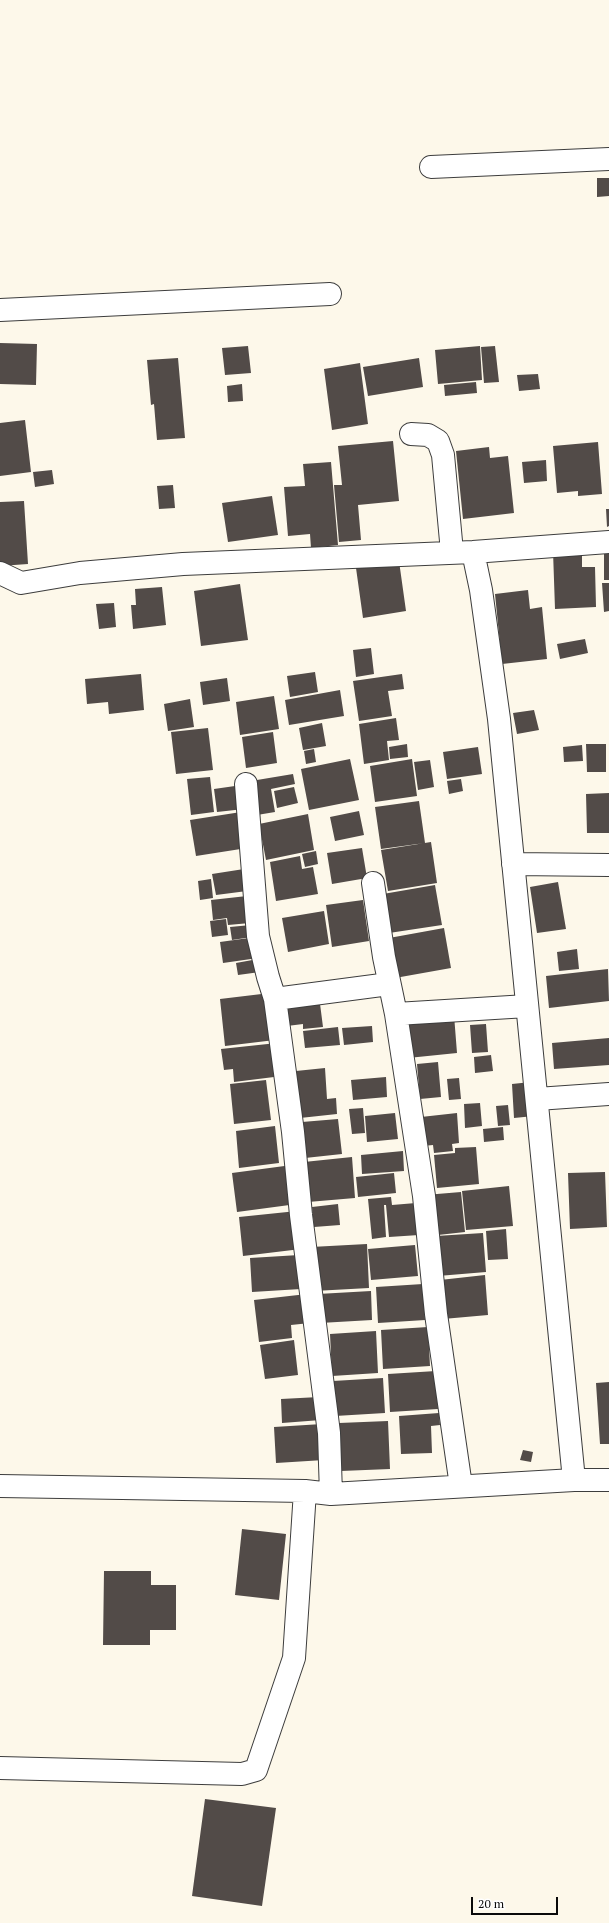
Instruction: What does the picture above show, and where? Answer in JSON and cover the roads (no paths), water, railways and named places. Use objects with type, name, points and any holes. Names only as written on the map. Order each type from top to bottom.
[{"type":"street","points":[[431,167],[609,159]]},
{"type":"street","points":[[0,310],[330,294]]},
{"type":"street","points":[[411,434],[428,435],[438,441],[443,455],[462,552],[481,590],[499,719],[574,1480]]},
{"type":"street","points":[[0,573],[21,583],[80,572],[183,564],[462,552],[609,542]]},
{"type":"street","points":[[246,784],[258,936],[275,999],[293,1132],[302,1223],[329,1433],[331,1494]]},
{"type":"street","points":[[513,864],[609,865]]},
{"type":"street","points":[[373,883],[389,984],[396,1014],[424,1196],[436,1314],[461,1486]]},
{"type":"street","points":[[275,999],[389,984]]},
{"type":"street","points":[[396,1014],[527,1006]]},
{"type":"street","points":[[537,1100],[609,1094]]},
{"type":"street","points":[[0,1486],[305,1491],[331,1494],[574,1480],[609,1480]]},
{"type":"street","points":[[0,1768],[242,1774],[256,1770],[294,1658],[305,1491]]}]
